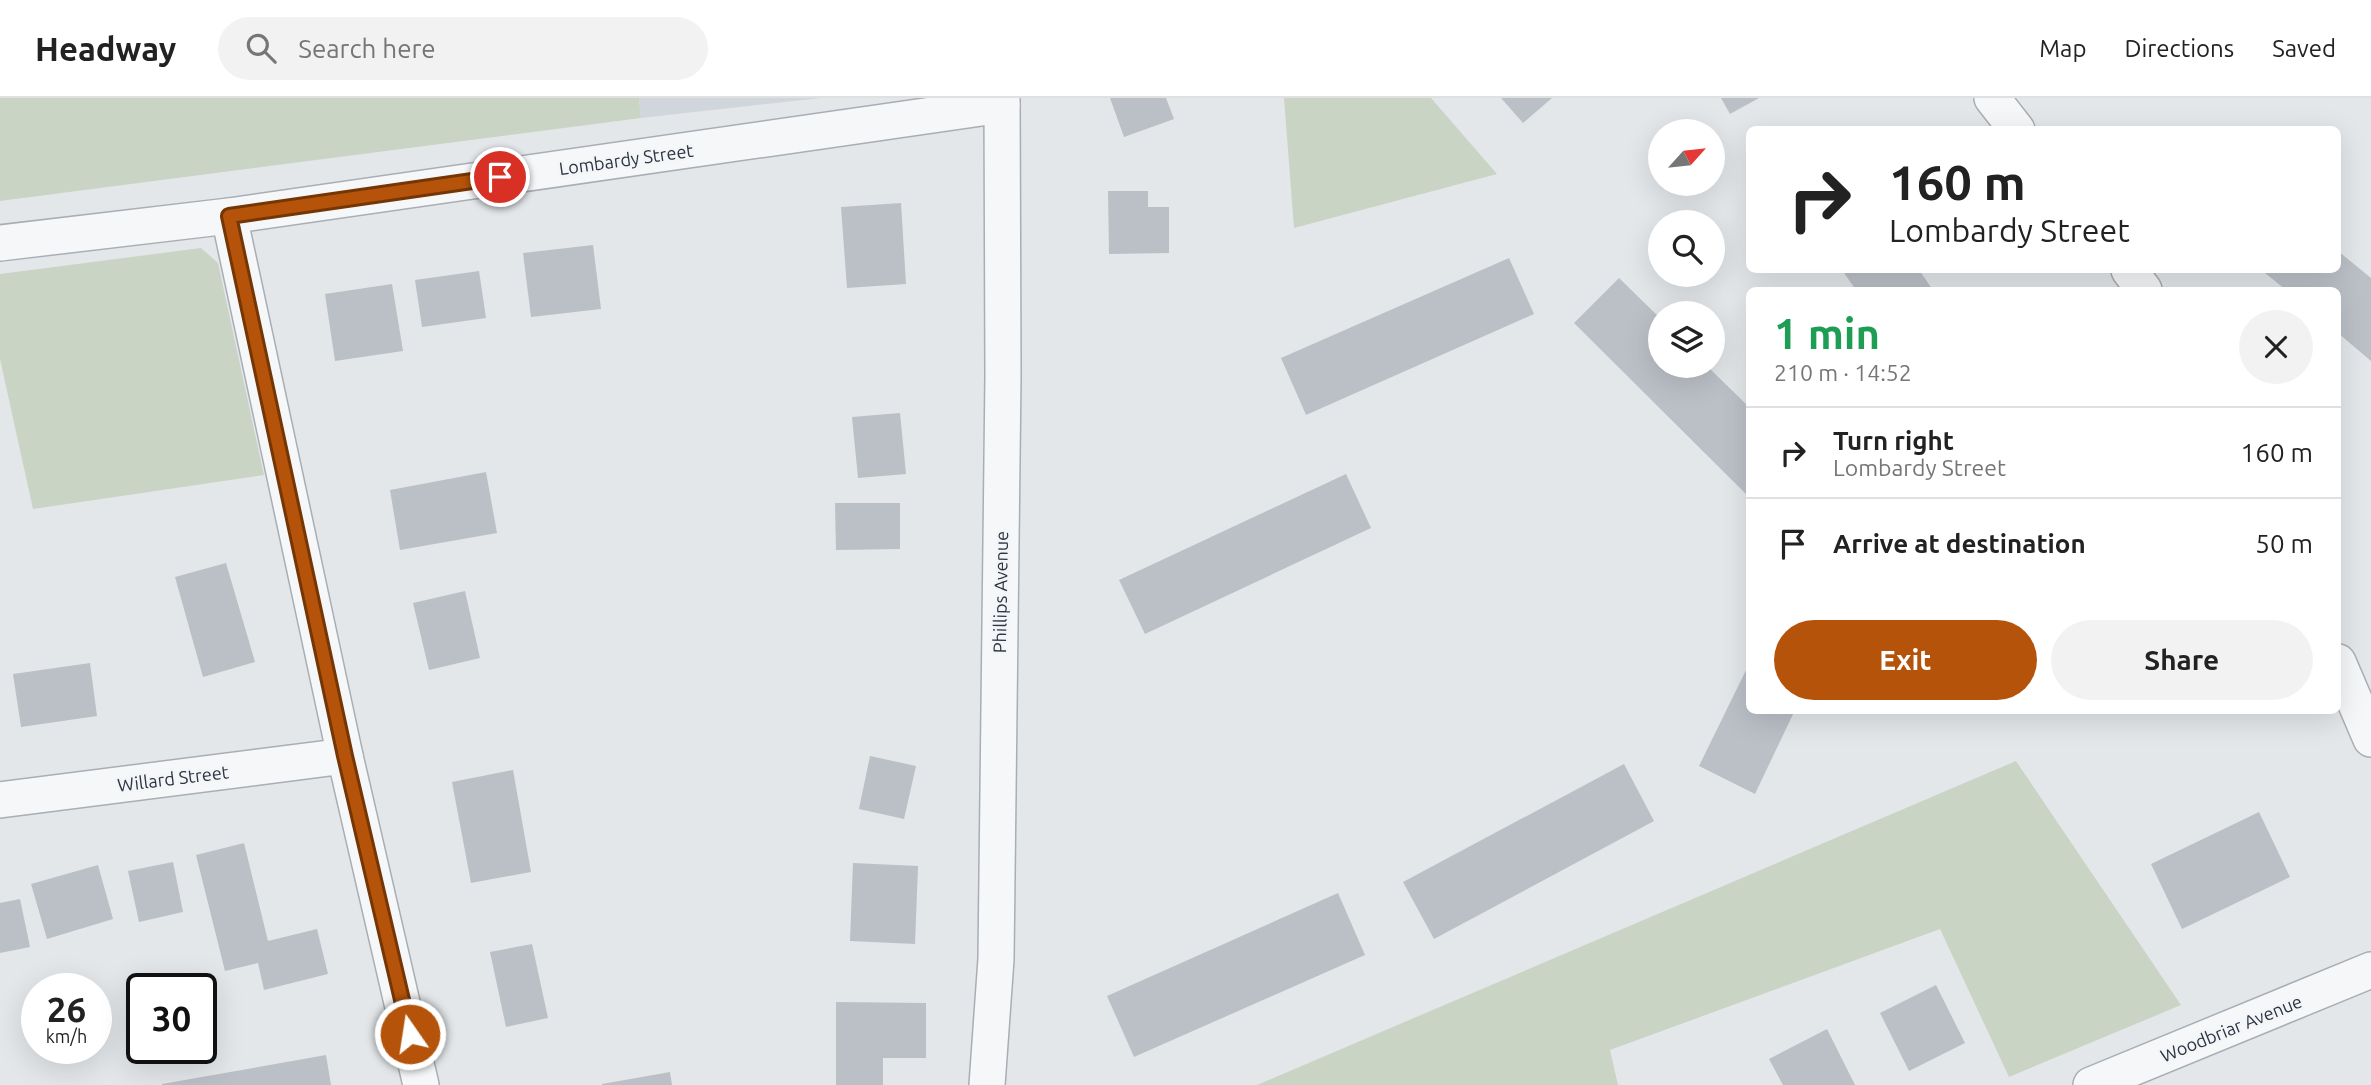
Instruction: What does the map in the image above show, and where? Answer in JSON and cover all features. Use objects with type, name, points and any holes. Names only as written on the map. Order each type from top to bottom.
[{"type":"street","points":[[1992,98],[2014,126]]},
{"type":"street","name":"Lombardy Street","points":[[0,243],[229,216],[1002,102]]},
{"type":"street","name":"Phillips Avenue","points":[[987,1085],[996,959],[1003,376],[1002,102]]},
{"type":"street","points":[[229,216],[345,756],[421,1085]]},
{"type":"street","points":[[2341,669],[2371,739]]},
{"type":"street","name":"Willard Street","points":[[0,800],[345,756]]},
{"type":"street","name":"Woodbriar Avenue","points":[[2091,1085],[2371,970]]},
{"type":"shaded area","points":[[639,98],[821,98],[641,118]]},
{"type":"green space","points":[[0,98],[639,98],[641,118],[0,201]]},
{"type":"green space","points":[[1284,98],[1431,98],[1497,174],[1294,228]]},
{"type":"green space","points":[[201,248],[218,263],[264,475],[33,509],[0,359],[0,274]]},
{"type":"green space","points":[[2016,761],[2181,1005],[2009,1077],[1940,929],[1610,1050],[1618,1085],[1257,1085]]},
{"type":"building","points":[[1110,98],[1166,98],[1174,119],[1124,137]]},
{"type":"building","points":[[1501,98],[1552,98],[1523,123]]},
{"type":"building","points":[[1721,98],[1759,98],[1730,114]]},
{"type":"building","points":[[1108,191],[1148,191],[1148,207],[1169,207],[1169,253],[1109,254]]},
{"type":"building","points":[[901,203],[906,284],[847,288],[841,207]]},
{"type":"building","points":[[593,245],[601,309],[531,317],[523,253]]},
{"type":"building","points":[[2341,253],[2371,278],[2371,361],[2341,336],[2341,287],[2282,287],[2265,273],[2341,273]]},
{"type":"building","points":[[1509,258],[1534,314],[1306,415],[1281,358]]},
{"type":"building","points":[[479,271],[486,318],[422,327],[415,280]]},
{"type":"building","points":[[1844,273],[1921,273],[1931,287],[1854,287]]},
{"type":"building","points":[[1619,278],[1648,306],[1648,378],[1719,378],[1746,404],[1746,494],[1574,323]]},
{"type":"building","points":[[392,284],[403,351],[335,361],[325,294]]},
{"type":"building","points":[[900,413],[906,474],[858,478],[852,417]]},
{"type":"building","points":[[486,472],[497,533],[400,550],[390,490]]},
{"type":"building","points":[[1346,474],[1371,528],[1145,634],[1119,580]]},
{"type":"building","points":[[835,503],[900,503],[900,549],[836,550]]},
{"type":"building","points":[[226,563],[255,662],[203,677],[175,577]]},
{"type":"building","points":[[465,591],[480,658],[429,670],[413,603]]},
{"type":"building","points":[[90,663],[97,716],[21,727],[13,674]]},
{"type":"building","points":[[1746,670],[1746,714],[1793,714],[1755,794],[1699,766]]},
{"type":"building","points":[[870,756],[916,766],[904,819],[859,809]]},
{"type":"building","points":[[1624,764],[1654,821],[1434,939],[1403,882]]},
{"type":"building","points":[[513,770],[531,872],[471,883],[452,782]]},
{"type":"building","points":[[2259,812],[2290,877],[2182,929],[2151,864]]},
{"type":"building","points":[[244,843],[268,941],[317,929],[328,974],[264,990],[258,963],[225,971],[196,855]]},
{"type":"building","points":[[173,862],[183,912],[139,922],[128,871]]},
{"type":"building","points":[[853,863],[918,866],[915,944],[850,941]]},
{"type":"building","points":[[98,865],[113,919],[47,939],[31,884]]},
{"type":"building","points":[[1338,893],[1365,955],[1134,1057],[1107,996]]},
{"type":"building","points":[[20,899],[30,947],[0,953],[0,903]]},
{"type":"building","points":[[532,944],[548,1018],[506,1027],[490,952]]},
{"type":"building","points":[[1936,985],[1965,1043],[1909,1071],[1880,1013]]},
{"type":"building","points":[[836,1002],[926,1003],[926,1058],[883,1058],[883,1085],[836,1085]]},
{"type":"building","points":[[1827,1029],[1855,1085],[1783,1085],[1769,1059]]},
{"type":"building","points":[[326,1055],[331,1085],[162,1085],[162,1084]]},
{"type":"building","points":[[670,1072],[672,1085],[602,1085],[602,1084]]},
{"type":"route","points":[[410,1034],[345,756],[229,216],[500,177]]}]
